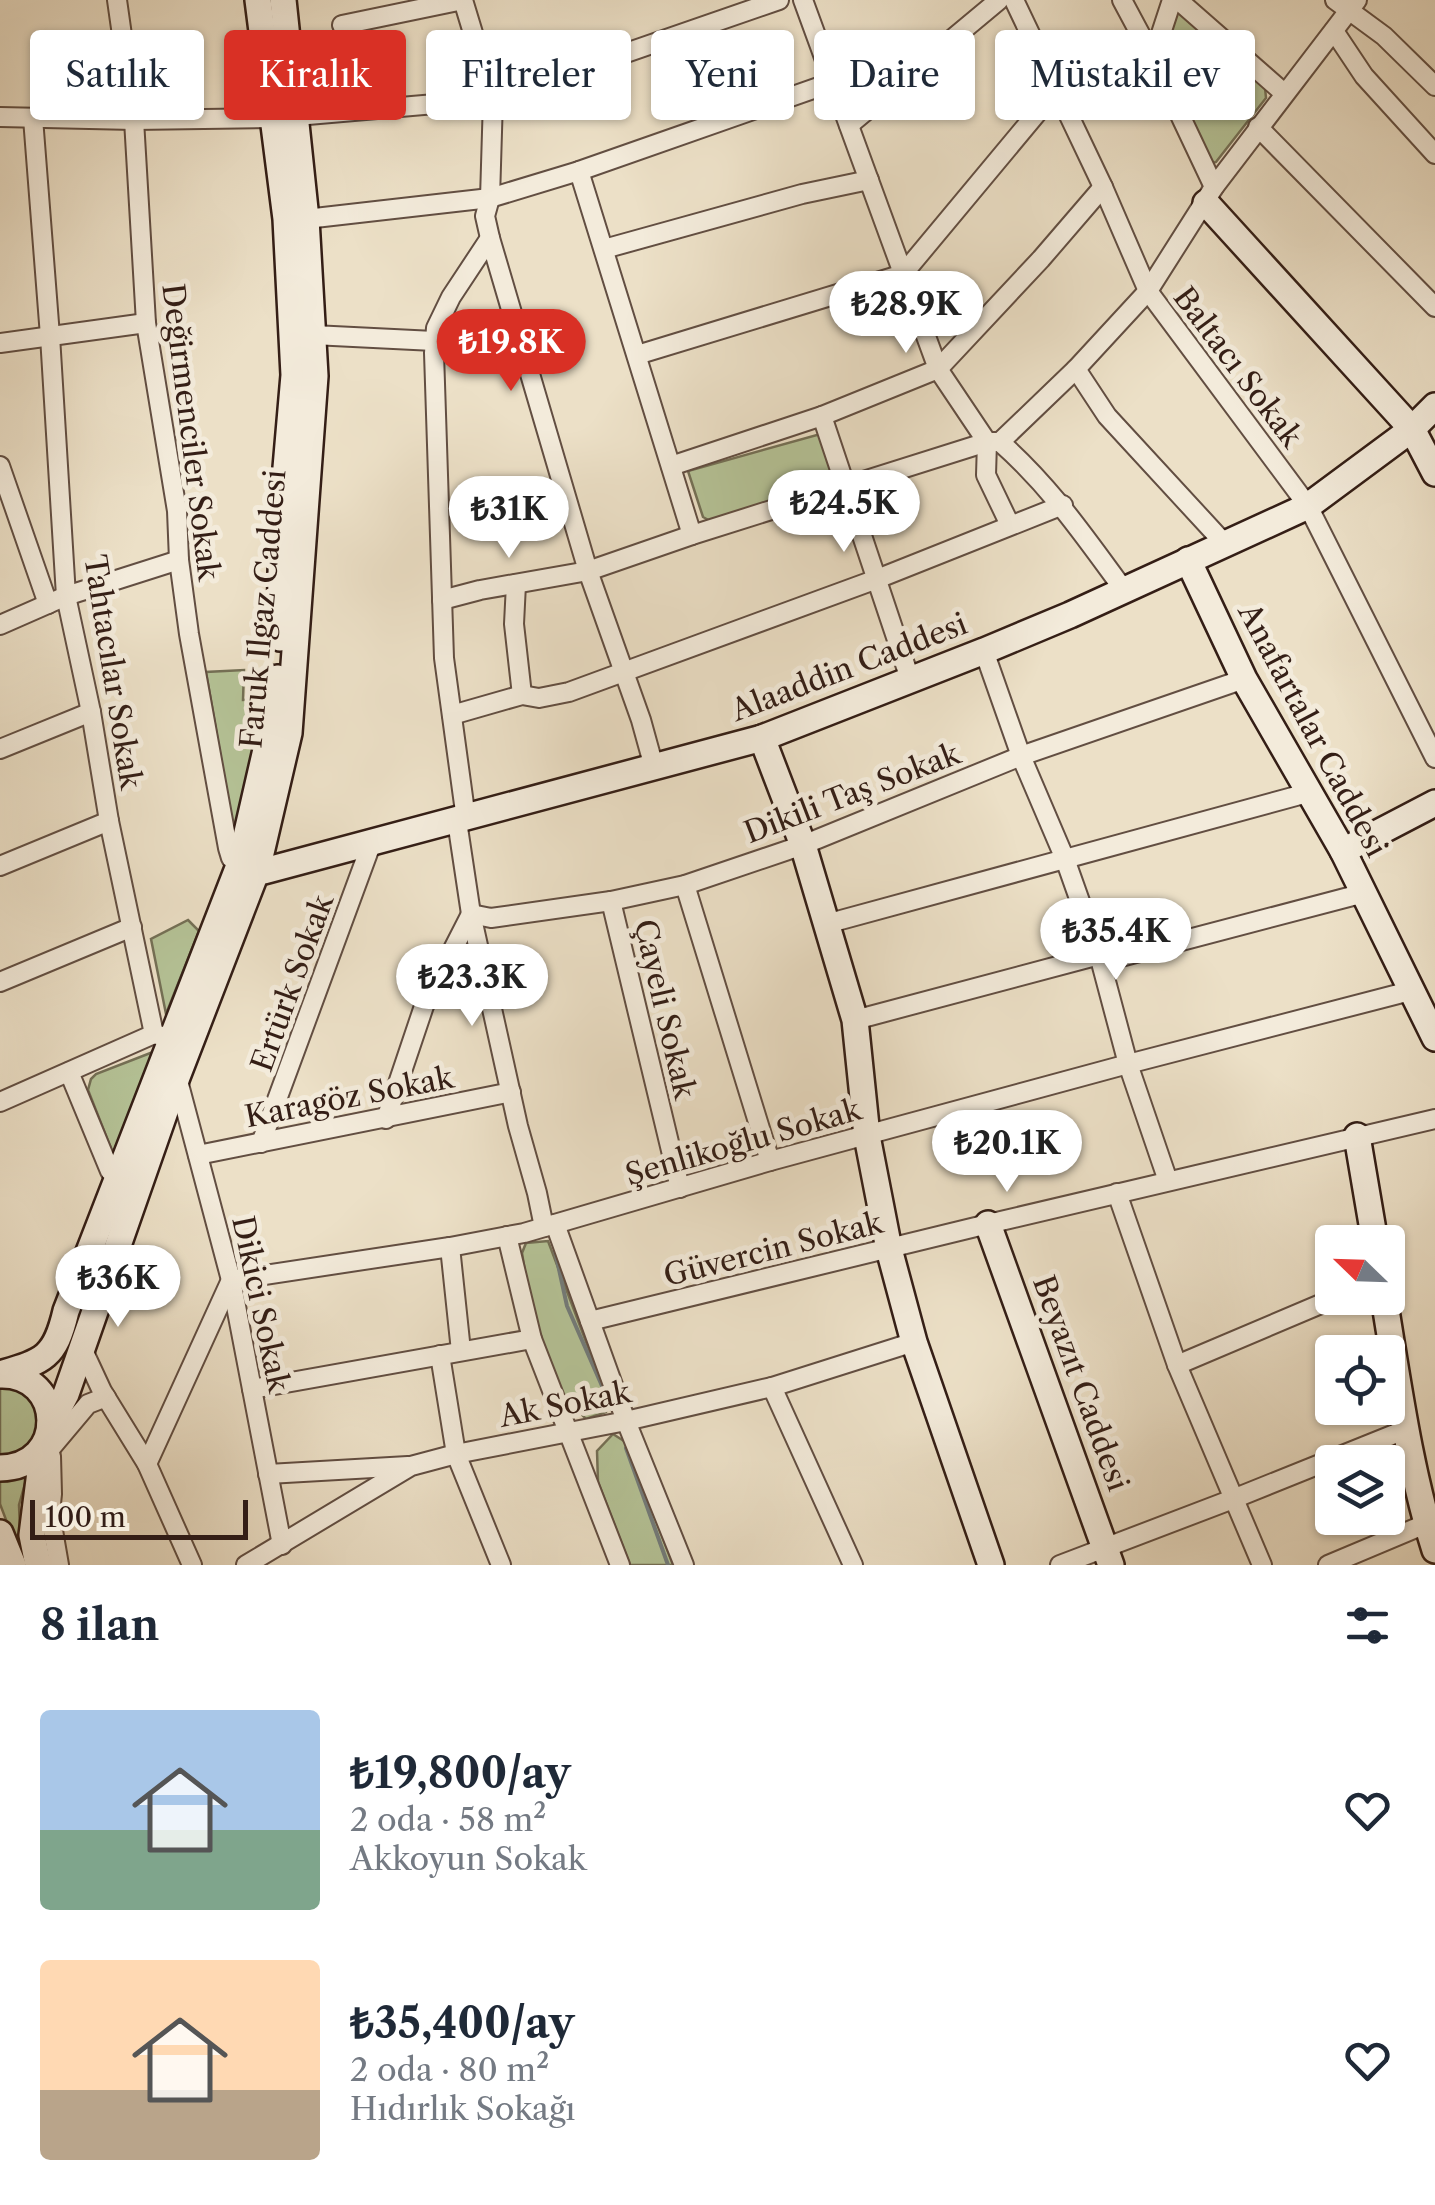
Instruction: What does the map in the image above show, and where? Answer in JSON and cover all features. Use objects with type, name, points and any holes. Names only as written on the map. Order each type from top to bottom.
[{"type":"street","name":"Değirmenciler Sokak","points":[[117,0],[121,30]]},
{"type":"street","name":"Faruk Ilgaz Caddesi","points":[[258,0],[265,30]]},
{"type":"street","name":"Faruk Ilgaz Caddesi","points":[[283,0],[283,30]]},
{"type":"street","points":[[342,25],[392,7],[463,0],[472,30]]},
{"type":"street","points":[[631,51],[779,0]]},
{"type":"street","points":[[803,0],[814,30]]},
{"type":"street","points":[[849,126],[1000,0]]},
{"type":"street","name":"Baltacı Sokak","points":[[1014,0],[1028,30]]},
{"type":"street","points":[[1122,0],[1138,30]]},
{"type":"street","points":[[1164,30],[1175,0],[1284,93]]},
{"type":"street","points":[[442,600],[588,571],[994,442],[1076,370],[1148,291],[1258,127],[1334,31],[1347,4],[1435,86]]},
{"type":"street","points":[[1334,31],[1364,76],[1435,154]]},
{"type":"street","points":[[306,219],[490,198],[814,89]]},
{"type":"street","points":[[0,116],[30,118]]},
{"type":"street","name":"Tahtacılar Sokak","points":[[33,120],[50,336],[57,600],[91,712],[132,927],[162,1036]]},
{"type":"street","name":"Değirmenciler Sokak","points":[[134,120],[146,323],[177,512],[178,560],[189,634],[228,848],[231,858],[249,866]]},
{"type":"street","name":"Faruk Ilgaz Caddesi","points":[[0,1375],[39,1362],[59,1340],[66,1311],[120,1175],[162,1036],[249,866],[280,654],[282,514],[294,375],[284,120]]},
{"type":"street","name":"Faruk Ilgaz Caddesi","points":[[38,1565],[32,1535],[48,1439],[177,1077],[249,866],[289,733],[315,376],[306,219],[285,120]]},
{"type":"street","points":[[492,120],[490,198],[485,216],[490,238],[588,571],[654,767]]},
{"type":"street","points":[[847,120],[938,369],[994,442],[1031,470],[1062,506],[1124,590]]},
{"type":"street","points":[[636,355],[903,274],[1030,120]]},
{"type":"street","name":"Baltacı Sokak","points":[[1071,120],[1148,291],[1308,506],[1435,758]]},
{"type":"street","points":[[1180,120],[1210,195],[1412,429],[1435,473]]},
{"type":"street","points":[[1258,127],[1435,307]]},
{"type":"street","points":[[579,171],[692,535]]},
{"type":"street","points":[[604,249],[802,194],[869,180]]},
{"type":"street","points":[[671,466],[822,416],[938,369],[1103,188]]},
{"type":"street","points":[[490,238],[451,297],[434,341],[444,658],[470,914],[511,1092],[549,1226],[684,1565]]},
{"type":"street","points":[[0,343],[146,323]]},
{"type":"street","points":[[312,335],[434,341]]},
{"type":"street","points":[[1076,370],[1106,416],[1224,543]]},
{"type":"street","name":"Alaaddin Caddesi","points":[[249,866],[264,872],[762,738],[984,650],[1308,506],[1412,429],[1435,406]]},
{"type":"street","points":[[822,416],[910,680]]},
{"type":"street","points":[[994,442],[986,475],[1010,525]]},
{"type":"street","points":[[0,466],[57,600]]},
{"type":"street","points":[[452,715],[522,695],[539,698],[568,692],[877,579],[1062,506]]},
{"type":"street","points":[[0,625],[57,600],[178,560]]},
{"type":"street","name":"Anafartalar Caddesi","points":[[1188,560],[1244,678],[1343,851],[1435,1038]]},
{"type":"street","points":[[516,584],[514,624],[522,695]]},
{"type":"street","points":[[984,650],[1099,955],[1128,1064],[1168,1181]]},
{"type":"street","name":"Dikili Taş Sokak","points":[[470,914],[490,918],[611,901],[685,884],[803,845],[1021,756],[1244,678]]},
{"type":"street","points":[[0,749],[91,712]]},
{"type":"street","points":[[762,738],[803,845],[855,1020],[867,1136],[889,1249],[914,1342],[991,1565]]},
{"type":"street","points":[[826,924],[1311,792]]},
{"type":"street","points":[[1343,851],[1435,803]]},
{"type":"street","points":[[0,866],[110,821]]},
{"type":"street","name":"Ertürk Sokak","points":[[262,1143],[372,842]]},
{"type":"street","points":[[685,884],[770,1161]]},
{"type":"street","points":[[855,1020],[1099,955],[1110,960],[1364,892]]},
{"type":"street","name":"Çayeli Sokak","points":[[611,901],[680,1188]]},
{"type":"street","points":[[386,1119],[424,1006],[470,914]]},
{"type":"street","points":[[0,982],[132,927]]},
{"type":"street","name":"Şenlikoğlu Sokak","points":[[231,1280],[450,1247],[549,1226],[770,1161],[1410,991]]},
{"type":"street","points":[[0,1102],[162,1036]]},
{"type":"street","points":[[69,1072],[110,1171],[120,1175]]},
{"type":"street","name":"Dikici Sokak","points":[[177,1077],[231,1280],[282,1545]]},
{"type":"street","name":"Karagöz Sokak","points":[[198,1155],[511,1092]]},
{"type":"street","name":"Güvercin Sokak","points":[[590,1322],[1168,1181],[1359,1148],[1435,1118]]},
{"type":"street","points":[[1359,1148],[1370,1225]]},
{"type":"street","points":[[1117,1193],[1176,1365],[1262,1565]]},
{"type":"street","name":"Beyazıt Caddesi","points":[[988,1224],[1108,1556]]},
{"type":"street","points":[[507,1236],[532,1339],[620,1565]]},
{"type":"street","points":[[450,1247],[461,1351]]},
{"type":"street","points":[[147,1464],[231,1280]]},
{"type":"street","points":[[1176,1365],[1315,1306]]},
{"type":"street","points":[[1386,1315],[1403,1431]]},
{"type":"street","points":[[252,1388],[532,1339]]},
{"type":"street","name":"Ak Sokak","points":[[246,1565],[411,1466],[772,1387],[914,1342]]},
{"type":"street","points":[[82,1348],[147,1464],[192,1565]]},
{"type":"street","points":[[440,1355],[456,1454],[501,1565]]},
{"type":"street","points":[[0,1375],[22,1378],[34,1386],[49,1410],[50,1513],[59,1565]]},
{"type":"street","points":[[772,1387],[854,1565]]},
{"type":"street","points":[[0,1468],[19,1466],[32,1459],[48,1439],[88,1404],[106,1396]]},
{"type":"street","points":[[1402,1425],[1435,1550]]},
{"type":"street","points":[[1060,1565],[1108,1556],[1233,1499],[1403,1431]]},
{"type":"street","points":[[268,1474],[411,1466]]},
{"type":"street","points":[[1328,1565],[1427,1523]]},
{"type":"street","points":[[1427,1523],[1431,1565]]},
{"type":"green space","points":[[1183,9],[1205,30],[1167,30],[1173,11]]},
{"type":"green space","points":[[1255,78],[1265,88],[1266,98],[1255,112]]},
{"type":"green space","points":[[1190,120],[1249,120],[1216,162],[1213,163]]},
{"type":"green space","points":[[824,433],[837,476],[833,483],[712,522],[703,517],[688,471]]},
{"type":"green space","points":[[244,670],[243,700],[270,699],[234,834],[206,672]]},
{"type":"green space","points":[[188,920],[199,931],[166,1014],[151,939]]},
{"type":"green space","points":[[153,1052],[114,1156],[88,1090],[91,1079]]},
{"type":"green space","points":[[548,1241],[608,1400],[606,1412],[586,1419],[559,1390],[534,1328],[522,1253],[526,1243]]},
{"type":"green space","points":[[0,1384],[23,1387],[43,1416],[31,1449],[0,1458]]},
{"type":"green space","points":[[613,1434],[627,1443],[673,1565],[630,1565],[598,1482],[597,1451]]},
{"type":"green space","points":[[28,1473],[19,1505],[21,1559],[0,1504],[0,1479],[20,1478]]},
{"type":"waterway","points":[[555,1251],[567,1306],[613,1411]]},
{"type":"waterway","points":[[626,1448],[668,1565]]}]
